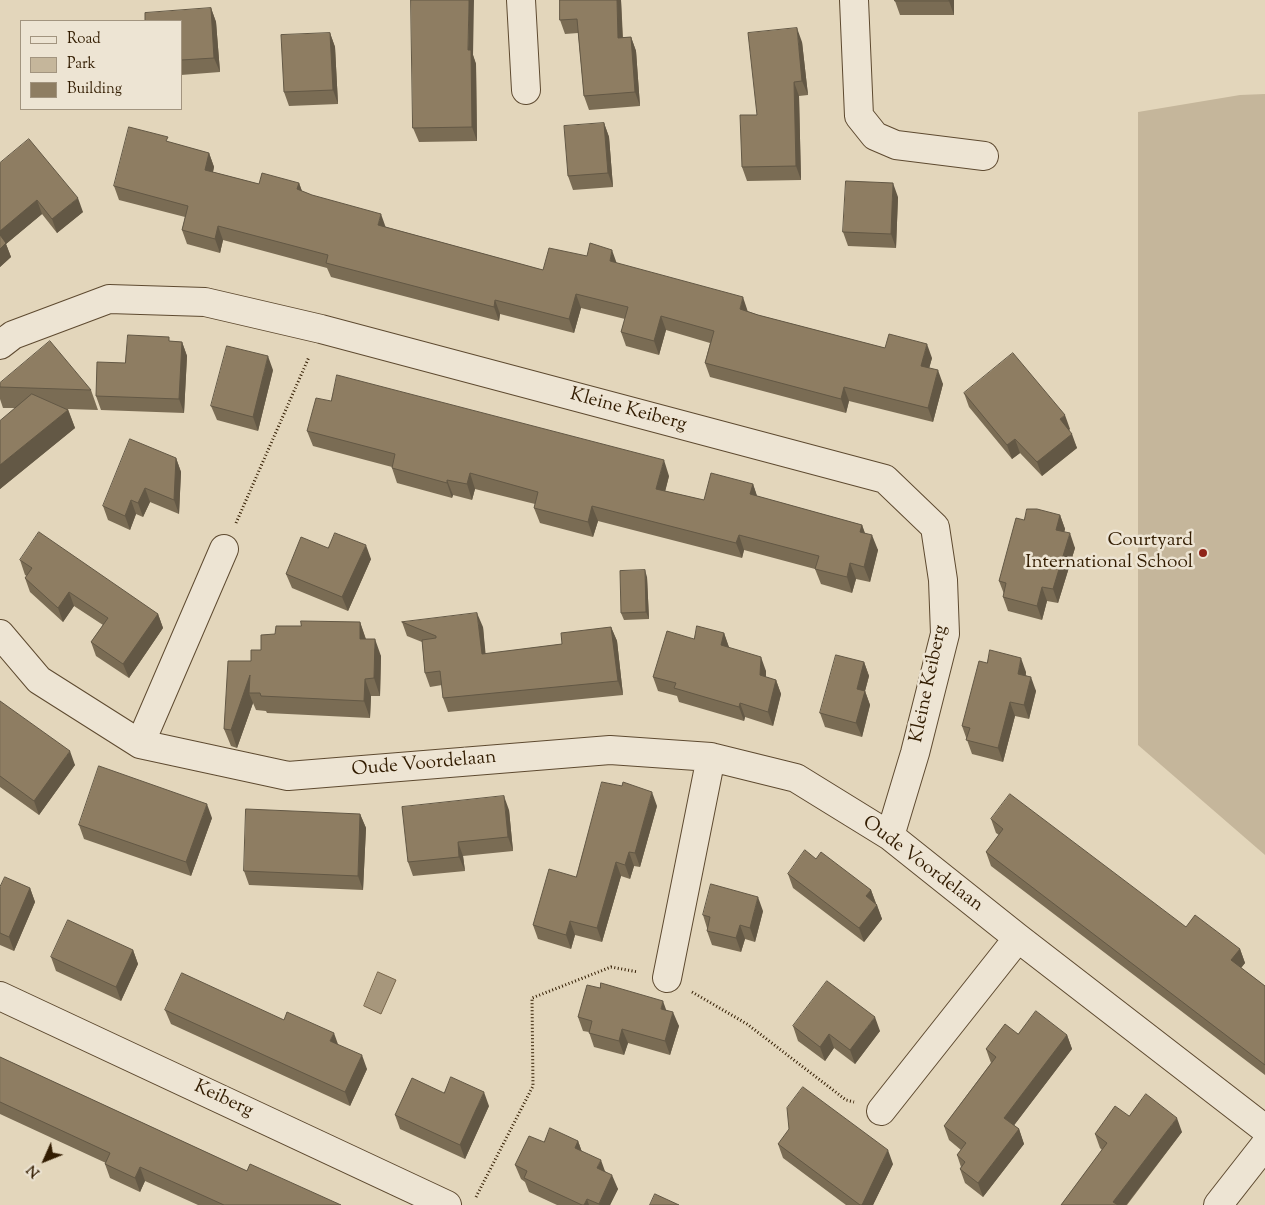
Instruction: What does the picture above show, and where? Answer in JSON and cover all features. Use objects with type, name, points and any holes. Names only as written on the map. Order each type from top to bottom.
[{"type":"street","points":[[521,0],[526,90]]},
{"type":"street","points":[[854,0],[859,116],[874,136],[896,145],[984,156]]},
{"type":"street","name":"Kleine Keiberg","points":[[0,345],[13,335],[109,299],[205,302],[321,329],[885,479],[935,527],[943,580],[945,634],[915,753],[890,836]]},
{"type":"street","points":[[140,744],[224,550]]},
{"type":"street","name":"Oude Voordelaan","points":[[0,634],[39,680],[140,744],[288,776],[610,750],[711,757],[796,778],[890,836],[1018,938],[1265,1129]]},
{"type":"street","points":[[667,978],[711,757]]},
{"type":"street","points":[[881,1111],[1018,938]]},
{"type":"street","name":"Keiberg","points":[[0,996],[446,1205]]},
{"type":"street","points":[[1218,1205],[1265,1145]]},
{"type":"path","points":[[224,550],[321,329]]},
{"type":"path","points":[[472,1205],[533,1086],[532,998],[611,967],[667,978],[747,1024],[846,1100],[881,1111]]},
{"type":"green space","points":[[1265,94],[1265,855],[1138,745],[1138,112],[1240,95]]},
{"type":"shaded area","points":[[378,972],[396,980],[381,1014],[364,1006]]},
{"type":"building","points":[[411,0],[469,0],[468,50],[471,50],[472,127],[413,128]]},
{"type":"building","points":[[560,0],[617,0],[618,38],[631,37],[635,92],[584,96],[577,19],[560,20]]},
{"type":"building","points":[[949,0],[949,1],[895,1]]},
{"type":"building","points":[[211,8],[214,58],[182,60],[182,20],[145,20],[145,13]]},
{"type":"building","points":[[797,28],[802,81],[794,82],[796,166],[742,167],[740,115],[757,115],[748,33]]},
{"type":"building","points":[[330,33],[333,90],[284,92],[281,35]]},
{"type":"building","points":[[604,123],[608,173],[568,176],[564,126]]},
{"type":"building","points":[[129,127],[168,137],[166,141],[209,153],[205,170],[259,184],[262,173],[299,183],[297,189],[312,195],[381,214],[378,225],[543,270],[549,248],[587,256],[590,243],[612,250],[610,261],[743,297],[740,309],[758,315],[885,348],[889,334],[927,344],[921,366],[938,370],[928,408],[844,387],[841,399],[705,363],[714,331],[661,316],[654,341],[621,332],[628,307],[576,294],[569,319],[495,300],[494,307],[326,263],[328,255],[218,226],[215,239],[182,230],[188,206],[114,186]]},
{"type":"building","points":[[29,139],[78,198],[52,219],[37,200],[0,231],[0,163]]},
{"type":"building","points":[[846,181],[893,183],[891,234],[843,232]]},
{"type":"building","points":[[0,235],[6,243],[0,249]]},
{"type":"building","points":[[128,335],[169,337],[169,341],[182,342],[179,399],[96,396],[97,362],[125,363]]},
{"type":"building","points":[[50,341],[91,390],[0,387],[0,383]]},
{"type":"building","points":[[227,346],[268,356],[253,417],[211,406]]},
{"type":"building","points":[[1013,353],[1065,415],[1060,419],[1072,434],[1037,462],[1015,439],[1007,445],[964,393]]},
{"type":"building","points":[[337,375],[664,460],[656,489],[704,500],[711,473],[753,484],[750,494],[862,525],[860,532],[872,535],[864,567],[850,563],[847,577],[815,569],[819,556],[739,535],[736,543],[592,506],[588,522],[534,508],[538,492],[470,473],[467,484],[447,480],[447,483],[392,468],[395,454],[307,431],[316,398],[331,401]]},
{"type":"building","points":[[32,394],[68,410],[0,465],[0,421]]},
{"type":"building","points":[[130,439],[176,458],[174,500],[145,488],[138,503],[131,500],[125,516],[103,506]]},
{"type":"building","points":[[1027,509],[1037,509],[1060,515],[1056,530],[1070,533],[1053,589],[1042,587],[1037,606],[1003,597],[1006,583],[999,581],[1016,518],[1024,520]]},
{"type":"building","points":[[39,532],[158,614],[123,664],[91,642],[108,618],[69,592],[58,608],[25,578],[32,568],[20,560]]},
{"type":"building","points":[[335,533],[366,545],[342,597],[286,574],[301,537],[328,548]]},
{"type":"building","points":[[645,570],[646,612],[621,613],[620,571]]},
{"type":"building","points":[[477,613],[482,654],[562,644],[561,633],[611,627],[618,681],[443,698],[440,671],[425,673],[422,640],[436,638],[436,636],[402,622]]},
{"type":"building","points":[[301,621],[360,622],[360,639],[375,639],[374,678],[365,679],[364,701],[261,696],[260,693],[249,693],[250,675],[231,730],[224,729],[228,661],[251,661],[251,650],[261,650],[261,635],[275,634],[276,626],[301,626]]},
{"type":"building","points":[[697,626],[724,633],[721,645],[761,657],[760,675],[776,680],[768,712],[740,703],[739,707],[674,688],[676,683],[653,677],[667,631],[694,639]]},
{"type":"building","points":[[990,650],[1021,658],[1018,674],[1031,677],[1024,705],[1010,702],[998,748],[966,740],[970,728],[962,726],[979,661],[987,663]]},
{"type":"building","points":[[836,655],[864,662],[857,689],[865,691],[856,723],[820,713]]},
{"type":"building","points":[[0,701],[70,751],[34,801],[0,776]]},
{"type":"building","points":[[99,766],[207,804],[186,862],[79,825]]},
{"type":"building","points":[[602,782],[622,786],[623,782],[652,792],[635,853],[629,852],[625,865],[616,862],[597,928],[570,921],[566,935],[533,925],[549,869],[576,877]]},
{"type":"building","points":[[1010,794],[1186,927],[1195,915],[1240,949],[1231,960],[1265,986],[1265,1065],[986,852],[1003,829],[991,819]]},
{"type":"building","points":[[504,796],[508,837],[458,842],[459,857],[408,862],[402,807]]},
{"type":"building","points":[[246,809],[360,814],[358,876],[244,871]]},
{"type":"building","points":[[805,850],[816,859],[821,852],[871,890],[866,896],[877,905],[859,928],[788,874]]},
{"type":"building","points":[[5,877],[30,888],[9,937],[0,933],[0,887]]},
{"type":"building","points":[[711,884],[758,897],[750,928],[740,925],[736,938],[707,931],[710,917],[703,915]]},
{"type":"building","points":[[68,920],[133,950],[116,987],[51,957]]},
{"type":"building","points":[[182,973],[284,1020],[287,1012],[334,1033],[330,1041],[362,1055],[345,1092],[165,1010]]},
{"type":"building","points":[[827,981],[875,1017],[850,1050],[829,1034],[820,1047],[793,1026]]},
{"type":"building","points":[[601,983],[663,1001],[661,1009],[673,1012],[665,1041],[622,1029],[619,1041],[589,1033],[592,1021],[578,1017],[587,985],[600,988]]},
{"type":"building","points":[[1036,1011],[1067,1035],[1004,1118],[1019,1129],[978,1183],[960,1169],[965,1162],[957,1155],[966,1143],[944,1126],[996,1057],[986,1049],[1005,1024],[1018,1034]]},
{"type":"building","points":[[0,1057],[247,1171],[250,1164],[341,1205],[224,1205],[140,1167],[135,1178],[105,1164],[110,1153],[0,1102]]},
{"type":"building","points":[[451,1077],[484,1092],[460,1145],[395,1115],[412,1078],[444,1093]]},
{"type":"building","points":[[803,1087],[888,1150],[862,1205],[778,1144],[789,1129],[787,1108]]},
{"type":"building","points":[[1146,1094],[1177,1118],[1113,1202],[1118,1205],[1061,1205],[1107,1143],[1095,1134],[1115,1106],[1129,1116]]},
{"type":"building","points":[[550,1128],[578,1141],[575,1148],[601,1160],[597,1168],[612,1175],[599,1204],[587,1199],[584,1205],[582,1205],[524,1178],[527,1171],[515,1165],[529,1136],[544,1142]]},
{"type":"building","points":[[655,1194],[679,1205],[650,1205]]},
{"type":"place","name":"Courtyard International School","points":[[1203,553]]}]
